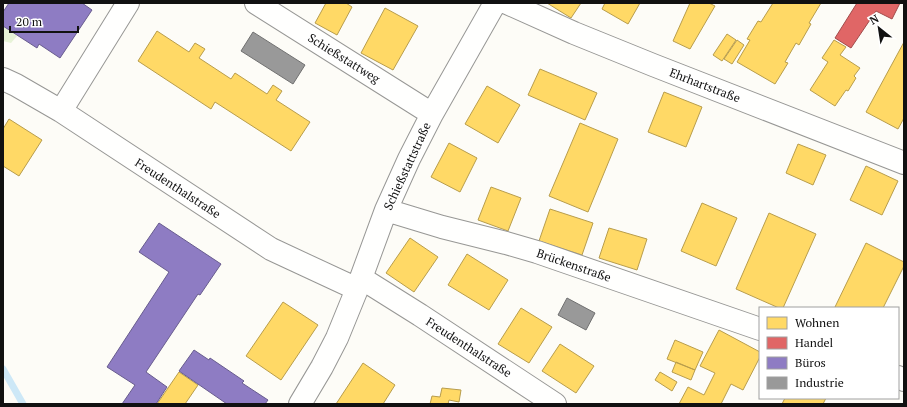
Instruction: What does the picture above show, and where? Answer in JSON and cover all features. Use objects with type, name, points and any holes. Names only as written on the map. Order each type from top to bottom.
[{"type":"street","points":[[60,111],[128,3]]},
{"type":"street","name":"Schießstattweg","points":[[256,3],[432,114]]},
{"type":"street","name":"Schießstattstraße","points":[[300,404],[337,338],[359,284],[386,210],[432,114],[495,3]]},
{"type":"street","name":"Ehrhartstraße","points":[[507,3],[574,33],[653,65],[904,163]]},
{"type":"street","name":"Freudenthalstraße","points":[[3,79],[60,111],[271,249],[359,284],[420,315],[555,404]]},
{"type":"street","name":"Brückenstraße","points":[[386,210],[442,227],[537,252],[759,329]]},
{"type":"green space","points":[[3,26],[17,36],[11,43],[3,41]]},
{"type":"building: Wohnen","points":[[326,3],[346,3],[352,7],[337,35],[315,23]]},
{"type":"building: Wohnen","points":[[547,3],[581,3],[571,18]]},
{"type":"building: Wohnen","points":[[605,3],[640,3],[628,24],[602,9]]},
{"type":"building: Wohnen","points":[[690,3],[709,3],[715,6],[690,49],[673,41]]},
{"type":"building: Wohnen","points":[[773,3],[821,3],[809,23],[811,24],[799,45],[796,43],[785,62],[788,63],[775,84],[737,62],[750,40],[747,39],[758,21],[761,22]]},
{"type":"building: Wohnen","points":[[385,8],[418,26],[393,70],[361,53]]},
{"type":"building: Wohnen","points":[[157,31],[189,52],[195,43],[205,49],[199,58],[231,79],[235,73],[267,94],[273,85],[282,91],[276,100],[310,122],[291,151],[215,102],[211,109],[138,61]]},
{"type":"building: Wohnen","points":[[727,34],[736,40],[722,61],[713,55]]},
{"type":"building: Wohnen","points":[[737,40],[744,45],[732,64],[724,59]]},
{"type":"building: Wohnen","points":[[834,40],[846,47],[840,55],[860,68],[854,76],[856,78],[848,91],[846,90],[835,106],[810,90],[828,62],[822,58]]},
{"type":"building: Wohnen","points":[[904,42],[904,118],[898,129],[866,112]]},
{"type":"building: Wohnen","points":[[540,69],[597,93],[585,120],[528,95]]},
{"type":"building: Wohnen","points":[[487,86],[520,105],[498,143],[465,124]]},
{"type":"building: Wohnen","points":[[664,92],[702,107],[686,147],[648,132]]},
{"type":"building: Wohnen","points":[[9,119],[42,140],[19,176],[3,166],[3,129]]},
{"type":"building: Wohnen","points":[[580,123],[618,139],[588,212],[549,196]]},
{"type":"building: Wohnen","points":[[449,143],[477,158],[460,192],[431,177]]},
{"type":"building: Wohnen","points":[[798,144],[826,155],[813,185],[786,173]]},
{"type":"building: Wohnen","points":[[866,166],[898,181],[882,215],[850,200]]},
{"type":"building: Wohnen","points":[[491,187],[521,198],[508,231],[478,220]]},
{"type":"building: Wohnen","points":[[702,203],[737,218],[716,266],[681,251]]},
{"type":"building: Wohnen","points":[[550,209],[593,223],[582,255],[539,241]]},
{"type":"building: Wohnen","points":[[769,213],[816,234],[783,307],[777,307],[736,289]]},
{"type":"building: Wohnen","points":[[609,228],[647,239],[637,270],[599,258]]},
{"type":"building: Wohnen","points":[[410,238],[438,257],[414,292],[386,273]]},
{"type":"building: Wohnen","points":[[866,243],[904,262],[904,266],[884,307],[835,307]]},
{"type":"building: Wohnen","points":[[467,254],[508,280],[489,310],[448,285]]},
{"type":"building: Wohnen","points":[[283,302],[318,325],[281,380],[246,356]]},
{"type":"building: Wohnen","points":[[521,308],[552,327],[529,363],[498,344]]},
{"type":"building: Wohnen","points":[[719,330],[759,351],[759,359],[743,390],[731,384],[721,404],[679,404],[688,387],[704,395],[715,373],[700,366]]},
{"type":"building: Wohnen","points":[[675,340],[703,352],[695,370],[667,359]]},
{"type":"building: Wohnen","points":[[560,344],[594,366],[576,393],[542,371]]},
{"type":"building: Wohnen","points":[[676,362],[695,370],[691,380],[672,372]]},
{"type":"building: Wohnen","points":[[363,363],[395,385],[383,404],[336,404]]},
{"type":"building: Wohnen","points":[[179,372],[198,385],[185,404],[157,404]]},
{"type":"building: Wohnen","points":[[660,372],[677,382],[672,391],[655,380]]},
{"type":"building: Wohnen","points":[[442,388],[461,390],[459,402],[449,400],[448,404],[430,404],[432,396],[440,397]]},
{"type":"building: Wohnen","points":[[784,399],[826,399],[823,404],[782,404]]},
{"type":"building: Handel","points":[[857,3],[900,3],[892,19],[876,11],[851,48],[835,38]]},
{"type":"building: Büros","points":[[9,3],[82,3],[92,10],[60,58],[39,44],[37,48],[3,26],[3,12]]},
{"type":"building: Büros","points":[[159,223],[221,264],[200,295],[198,294],[146,372],[167,387],[156,404],[122,404],[135,385],[107,367],[169,272],[139,252]]},
{"type":"building: Büros","points":[[194,350],[209,360],[210,358],[244,381],[242,383],[268,400],[265,404],[227,404],[179,371]]},
{"type":"building: Industrie","points":[[253,32],[305,65],[293,84],[241,51]]},
{"type":"building: Industrie","points":[[567,298],[595,313],[586,330],[558,315]]},
{"type":"waterway","points":[[3,369],[23,404]]}]
